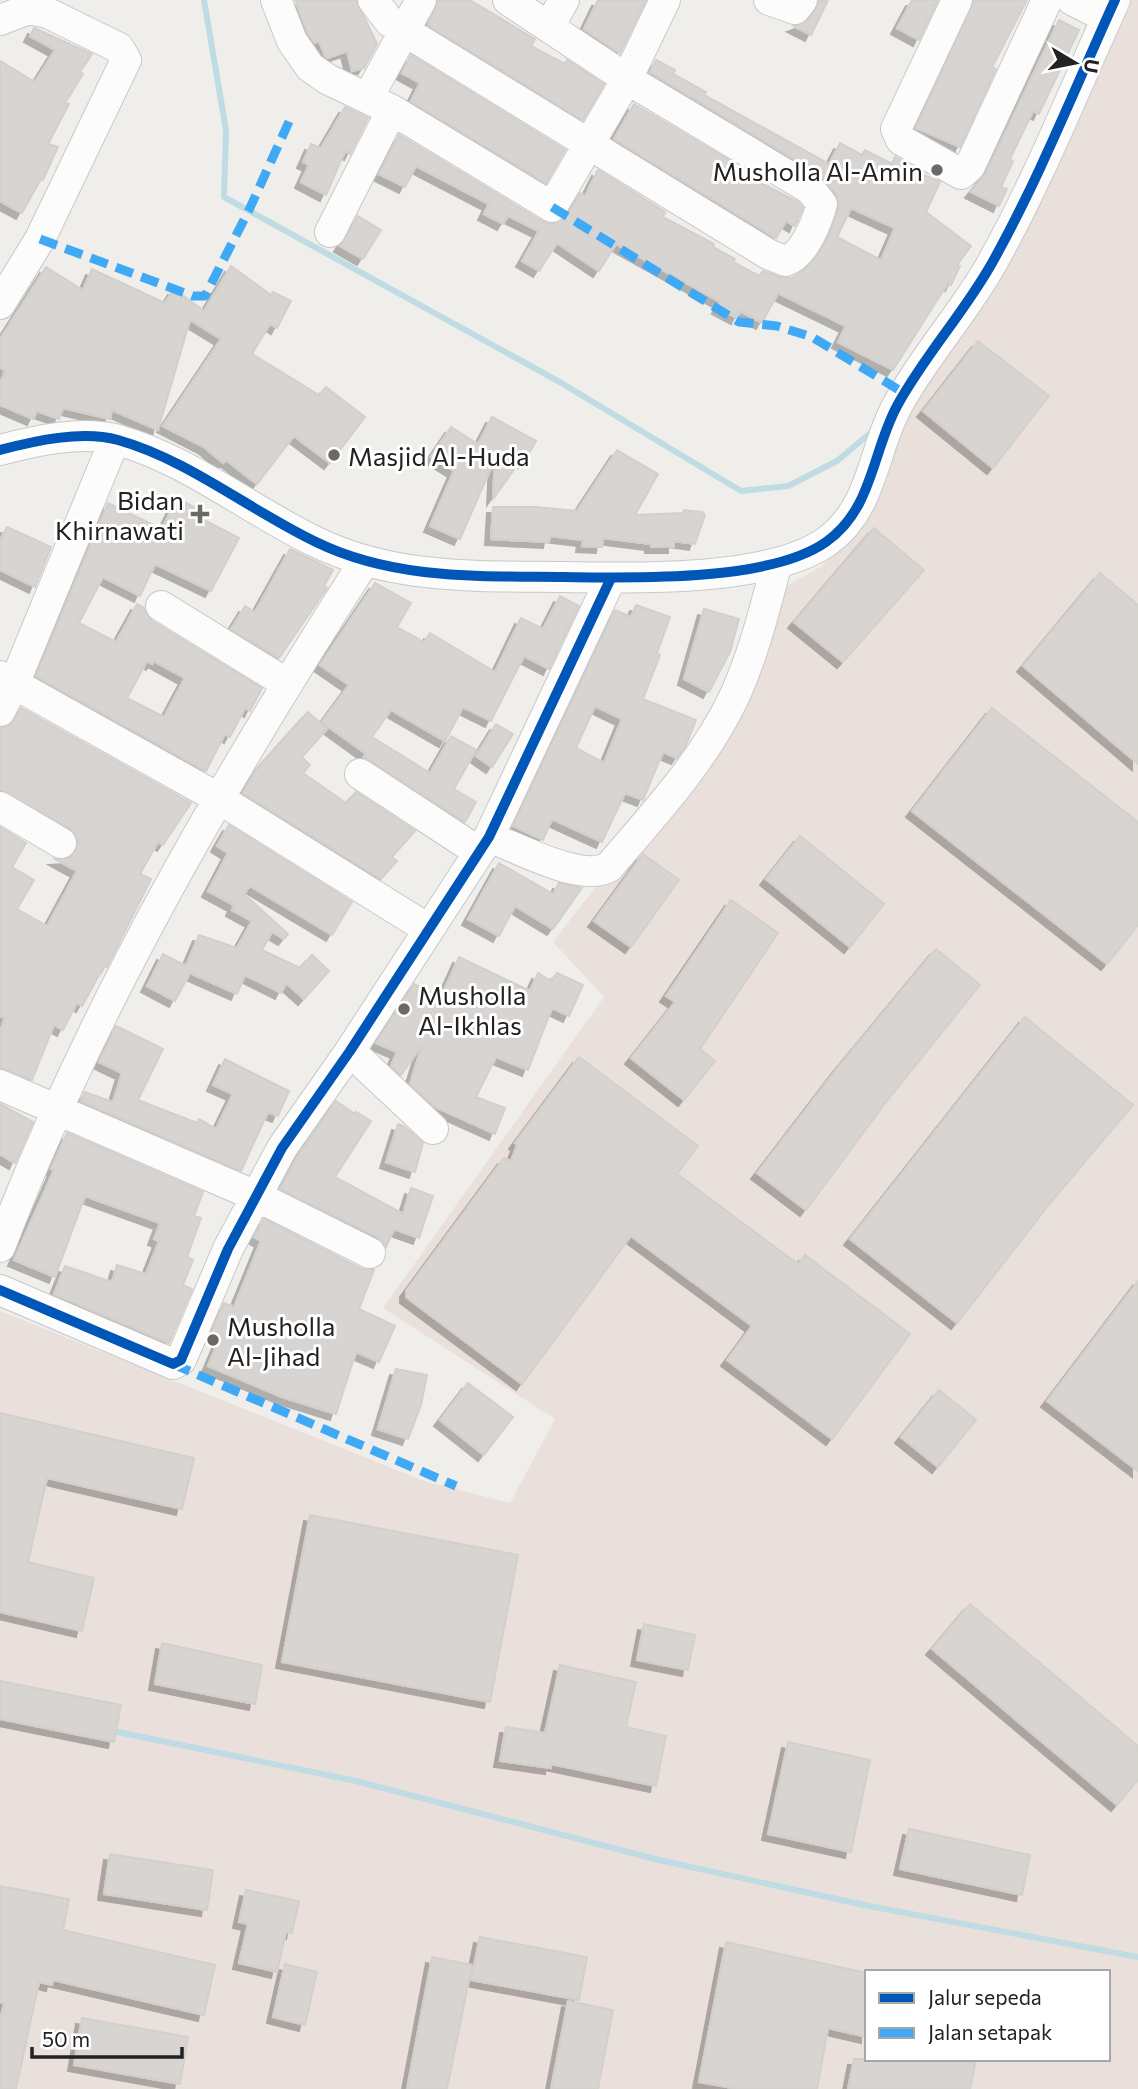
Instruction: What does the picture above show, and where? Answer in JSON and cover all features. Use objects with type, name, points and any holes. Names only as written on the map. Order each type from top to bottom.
[{"type":"street","points":[[276,0],[302,58],[327,79],[380,104],[552,207],[627,79],[665,0]]},
{"type":"street","points":[[373,0],[390,22],[778,259],[790,260],[803,246],[820,210],[819,197],[627,79],[508,0]]},
{"type":"street","points":[[330,232],[380,104],[404,30],[421,0]]},
{"type":"street","points":[[549,27],[564,0]]},
{"type":"street","points":[[769,0],[789,9],[794,9],[802,0]]},
{"type":"street","points":[[957,0],[896,129],[901,139],[961,174],[970,166],[1047,0]]},
{"type":"street","points":[[0,450],[33,440],[115,439],[174,463],[315,542],[364,562],[451,575],[670,577],[777,563],[826,541],[854,515],[864,498],[892,415],[992,264],[1111,9],[1072,0]]},
{"type":"street","points":[[0,20],[17,12],[36,9],[119,48],[126,60],[40,239],[0,304]]},
{"type":"street","points":[[0,711],[7,680],[115,439]]},
{"type":"street","points":[[0,1247],[55,1110],[137,941],[286,683],[364,562]]},
{"type":"street","points":[[360,774],[484,844],[582,872],[599,873],[609,867],[702,751],[734,696],[752,649],[777,563]]},
{"type":"street","points":[[0,1290],[173,1364],[178,1362],[228,1249],[282,1148],[350,1051],[484,844],[611,578]]},
{"type":"street","points":[[161,606],[286,683]]},
{"type":"street","points":[[7,680],[218,798],[428,929]]},
{"type":"street","points":[[0,807],[61,843]]},
{"type":"street","points":[[350,1051],[433,1129]]},
{"type":"street","points":[[0,1085],[256,1196],[370,1252]]},
{"type":"shaded area","points":[[1126,0],[1138,0],[1138,2089],[0,2089],[0,1311],[424,1481],[510,1503],[555,1419],[383,1308],[604,997],[553,942],[725,720],[774,593],[822,566],[876,494],[896,420]]},
{"type":"building","points":[[295,0],[356,0],[377,44],[364,68],[352,71],[347,51],[328,58],[325,56],[319,41],[315,43],[308,33]]},
{"type":"building","points":[[438,0],[470,0],[535,39],[531,46],[565,64],[567,60],[604,84],[583,120],[428,25]]},
{"type":"building","points":[[598,0],[646,0],[620,53],[584,29]]},
{"type":"building","points":[[819,0],[828,0],[811,35],[793,26],[809,20]]},
{"type":"building","points":[[912,0],[938,0],[919,40],[897,28]]},
{"type":"building","points":[[974,0],[1027,0],[992,67],[996,69],[960,147],[916,128]]},
{"type":"building","points":[[1059,20],[1079,30],[1039,114],[1033,111],[1010,159],[1013,161],[1001,187],[1007,189],[999,206],[971,192],[986,173]]},
{"type":"building","points":[[34,28],[92,54],[80,72],[83,74],[65,103],[69,104],[48,144],[58,147],[43,180],[41,179],[22,213],[0,201],[0,61],[35,82],[55,50],[30,36]]},
{"type":"building","points":[[411,55],[565,150],[546,183],[411,101],[420,83],[402,73]]},
{"type":"building","points":[[656,60],[675,70],[673,74],[706,92],[704,95],[829,164],[840,143],[862,155],[865,150],[892,164],[895,157],[914,168],[913,170],[940,182],[926,212],[971,246],[957,265],[960,266],[951,285],[948,283],[893,370],[838,342],[846,326],[778,293],[762,323],[740,311],[737,318],[718,308],[720,302],[616,244],[599,271],[557,243],[539,271],[522,261],[539,231],[508,216],[503,224],[484,214],[489,204],[416,166],[405,187],[379,174],[399,135],[543,222],[552,224],[567,216],[580,193],[585,196],[598,170],[665,212],[663,217],[714,244],[713,247],[735,259],[733,262],[759,276],[763,271],[792,278],[803,271],[817,256],[829,235],[839,208],[836,193],[819,174],[650,72]],"holes":[[[851,208],[895,228],[881,260],[837,237]]]},
{"type":"building","points":[[634,104],[730,161],[728,166],[798,202],[803,208],[795,226],[786,221],[776,238],[614,139]]},
{"type":"building","points":[[345,107],[368,118],[350,154],[345,151],[326,195],[301,182],[309,165],[303,162],[311,144],[321,148]]},
{"type":"building","points":[[358,216],[381,230],[363,259],[340,246]]},
{"type":"building","points":[[231,266],[271,295],[273,292],[291,301],[277,328],[270,324],[252,354],[319,395],[326,387],[365,417],[330,463],[294,436],[257,484],[226,460],[223,463],[204,447],[163,426],[221,339],[190,320],[158,430],[112,410],[110,419],[63,408],[59,419],[37,411],[33,419],[0,405],[0,384],[5,371],[0,367],[0,339],[46,267],[83,290],[92,269],[165,303],[174,289],[204,311]]},
{"type":"building","points":[[978,341],[1049,396],[993,468],[923,411]]},
{"type":"building","points":[[492,417],[536,441],[524,462],[521,460],[493,499],[495,459],[460,539],[430,526],[454,471],[431,457],[451,427],[478,444]]},
{"type":"building","points":[[617,450],[658,474],[635,515],[683,513],[684,510],[702,512],[705,515],[695,544],[674,541],[674,547],[651,547],[651,544],[603,538],[602,547],[582,546],[583,540],[550,536],[549,542],[491,539],[493,507],[577,511]]},
{"type":"building","points":[[177,498],[203,512],[200,518],[239,538],[211,591],[155,564],[140,596],[103,577],[79,623],[116,642],[137,604],[144,608],[152,621],[262,688],[250,711],[245,708],[230,737],[225,734],[206,771],[36,676],[108,503],[162,529]],"holes":[[[147,661],[152,664],[154,661],[185,678],[164,717],[127,698]]]},
{"type":"building","points":[[7,527],[51,547],[35,587],[0,570],[0,541]]},
{"type":"building","points":[[874,528],[924,570],[843,662],[794,622]]},
{"type":"building","points":[[290,549],[333,570],[324,586],[327,588],[279,658],[231,629],[245,606],[255,612]]},
{"type":"building","points":[[1100,573],[1138,605],[1138,764],[1023,666]]},
{"type":"building","points":[[375,583],[411,603],[397,627],[424,642],[430,633],[495,672],[521,618],[543,629],[560,596],[579,606],[549,669],[524,656],[491,721],[463,707],[445,741],[391,710],[372,737],[430,773],[451,736],[476,750],[454,789],[476,802],[465,822],[364,757],[366,754],[322,722],[349,685],[320,665]]},
{"type":"building","points":[[636,605],[670,617],[657,653],[660,655],[643,699],[696,720],[686,745],[677,758],[663,752],[643,800],[625,793],[602,842],[552,819],[543,840],[513,826],[615,610],[631,617]],"holes":[[[595,706],[622,719],[604,763],[576,748]]]},
{"type":"building","points":[[704,609],[739,619],[730,652],[709,692],[684,679]]},
{"type":"building","points":[[21,708],[191,803],[163,845],[158,842],[140,874],[151,879],[107,967],[104,966],[82,1006],[77,1003],[63,1030],[54,1025],[32,1080],[0,1068],[0,1031],[5,1018],[0,1016],[0,827],[26,843],[12,867],[34,880],[17,909],[47,926],[77,871],[55,859],[70,858],[78,842],[70,828],[0,790],[0,728],[10,725]]},
{"type":"building","points":[[992,708],[1138,822],[1138,925],[1107,964],[912,811]]},
{"type":"building","points":[[308,712],[327,729],[302,757],[310,765],[303,773],[346,803],[356,792],[415,831],[392,857],[397,861],[381,879],[243,793],[256,770]]},
{"type":"building","points":[[496,724],[513,734],[492,767],[476,756]]},
{"type":"building","points":[[229,825],[352,902],[332,935],[250,886],[244,894],[288,934],[284,939],[272,932],[262,950],[300,968],[312,955],[329,971],[304,999],[286,983],[281,993],[245,975],[237,994],[190,973],[175,1001],[147,986],[163,954],[186,966],[199,935],[237,948],[252,921],[232,910],[234,905],[208,891],[228,853],[217,846]]},
{"type":"building","points":[[800,836],[884,904],[850,947],[766,879]]},
{"type":"building","points":[[643,854],[679,880],[631,947],[594,921]]},
{"type":"building","points":[[499,863],[553,894],[559,883],[582,888],[553,929],[515,906],[499,936],[468,919]]},
{"type":"building","points":[[731,900],[778,933],[700,1049],[715,1061],[684,1100],[631,1058],[675,1002],[666,996]]},
{"type":"building","points":[[936,949],[980,985],[886,1102],[806,1210],[757,1173],[839,1066]]},
{"type":"building","points":[[459,957],[530,991],[538,973],[551,981],[557,973],[583,985],[569,1016],[552,1008],[528,1070],[496,1057],[476,1097],[505,1108],[495,1134],[435,1107],[410,1084],[422,1045],[401,1075],[391,1066],[397,1052],[376,1043],[414,984],[441,997]]},
{"type":"building","points":[[1025,1017],[1133,1105],[1051,1202],[957,1323],[850,1239]]},
{"type":"building","points":[[116,1026],[163,1049],[138,1100],[197,1123],[199,1119],[216,1129],[233,1094],[213,1085],[225,1059],[289,1091],[278,1116],[268,1112],[241,1171],[81,1101],[85,1092],[113,1102],[122,1073],[99,1062]]},
{"type":"building","points":[[579,1057],[698,1146],[677,1174],[798,1264],[805,1255],[910,1334],[832,1439],[727,1360],[752,1326],[631,1236],[522,1384],[406,1297],[406,1291],[504,1158],[511,1161],[517,1145],[515,1143]]},
{"type":"building","points":[[336,1101],[371,1121],[335,1177],[403,1214],[411,1188],[433,1196],[419,1238],[394,1229],[386,1247],[378,1237],[280,1189],[297,1157]]},
{"type":"building","points":[[0,1104],[33,1122],[15,1163],[0,1154]]},
{"type":"building","points":[[398,1124],[423,1143],[415,1172],[386,1162]]},
{"type":"building","points":[[67,1133],[203,1192],[194,1216],[201,1218],[187,1257],[193,1260],[183,1285],[192,1289],[169,1343],[54,1294],[65,1266],[112,1282],[117,1265],[146,1274],[159,1241],[154,1239],[160,1223],[85,1196],[55,1277],[14,1260],[54,1170],[51,1169]]},
{"type":"building","points":[[264,1219],[362,1269],[374,1270],[359,1309],[395,1326],[379,1362],[356,1352],[336,1414],[282,1397],[208,1366],[220,1338],[211,1334],[224,1303],[234,1307],[261,1241],[254,1237]]},
{"type":"building","points":[[1138,1281],[1138,1471],[1047,1401]]},
{"type":"building","points":[[396,1369],[427,1375],[421,1405],[408,1439],[378,1429]]},
{"type":"building","points":[[468,1383],[513,1417],[484,1455],[440,1420]]},
{"type":"building","points":[[939,1390],[976,1420],[938,1467],[901,1437]]},
{"type":"building","points":[[0,1413],[194,1458],[182,1509],[47,1478],[28,1562],[94,1578],[82,1631],[0,1612]]},
{"type":"building","points":[[310,1515],[518,1555],[490,1702],[282,1662]]},
{"type":"building","points":[[970,1604],[1138,1746],[1138,1780],[1117,1805],[932,1649]]},
{"type":"building","points":[[644,1624],[695,1635],[688,1670],[637,1660]]},
{"type":"building","points":[[162,1643],[262,1665],[255,1704],[155,1684]]},
{"type":"building","points":[[560,1665],[636,1682],[626,1727],[666,1736],[656,1786],[551,1764],[551,1768],[500,1761],[506,1727],[545,1733]]},
{"type":"building","points":[[0,1681],[121,1705],[114,1742],[0,1719]]},
{"type":"building","points":[[788,1742],[870,1760],[851,1852],[768,1834]]},
{"type":"building","points":[[909,1829],[1030,1855],[1022,1895],[900,1869]]},
{"type":"building","points":[[110,1854],[213,1870],[207,1910],[104,1894]]},
{"type":"building","points":[[0,1886],[69,1899],[63,1930],[215,1965],[204,2015],[53,1980],[52,1985],[39,1982],[16,2089],[0,2089],[0,2021],[4,2003],[0,2003]]},
{"type":"building","points":[[246,1890],[299,1901],[292,1933],[286,1932],[277,1972],[239,1963],[248,1924],[239,1922]]},
{"type":"building","points":[[480,1937],[587,1957],[579,2000],[471,1980]]},
{"type":"building","points":[[726,1942],[865,1973],[865,2037],[828,2028],[817,2089],[738,2089],[699,2082]]},
{"type":"building","points":[[432,1957],[472,1965],[447,2089],[407,2089]]},
{"type":"building","points":[[285,1964],[317,1972],[305,2025],[273,2017]]},
{"type":"building","points":[[568,2001],[613,2010],[598,2089],[551,2089]]},
{"type":"building","points":[[82,2018],[188,2037],[180,2084],[74,2065]]},
{"type":"building","points":[[854,2059],[976,2061],[970,2089],[848,2089]]},
{"type":"waterway","points":[[204,0],[226,130],[224,197],[558,381],[741,491],[788,486],[837,461],[875,429]]},
{"type":"waterway","points":[[108,1730],[356,1781],[659,1860],[869,1906],[1138,1957]]},
{"type":"marked path","points":[[40,239],[193,296],[205,296],[249,210],[292,115]]},
{"type":"marked path","points":[[552,207],[739,322],[777,326],[812,337],[904,393]]},
{"type":"marked path","points":[[173,1364],[456,1486]]},
{"type":"cycle path","points":[[0,450],[74,436],[118,440],[169,460],[316,542],[346,554],[406,570],[469,576],[663,577],[737,571],[801,555],[826,542],[842,529],[863,497],[897,406],[992,263],[1041,166],[1115,0]]},
{"type":"cycle path","points":[[0,1290],[173,1364],[181,1360],[228,1249],[282,1148],[350,1051],[489,837],[611,578]]},
{"type":"place","name":"Musholla Al-Amin","points":[[937,170]]},
{"type":"place","name":"Masjid Al-Huda","points":[[334,455]]},
{"type":"place","name":"Bidan Khirnawati","points":[[200,514]]},
{"type":"place","name":"Musholla Al-Ikhlas","points":[[404,1009]]},
{"type":"place","name":"Musholla Al-Jihad","points":[[213,1340]]}]
